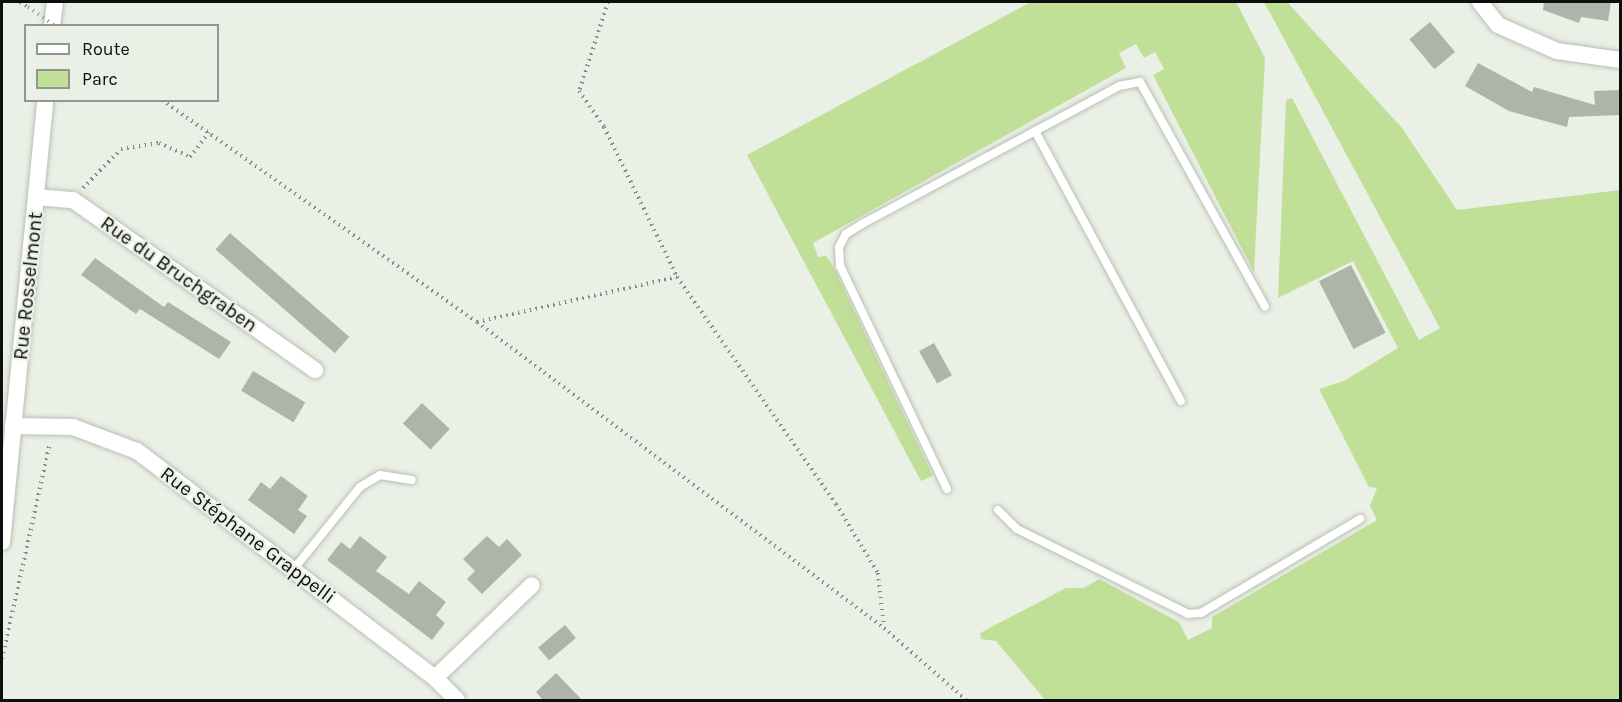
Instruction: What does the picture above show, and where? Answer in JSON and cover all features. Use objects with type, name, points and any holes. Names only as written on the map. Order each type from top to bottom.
[{"type":"street","points":[[54,24],[55,2]]},
{"type":"street","points":[[1480,2],[1498,25],[1557,51],[1620,60]]},
{"type":"street","name":"Rue Rosselmont","points":[[2,542],[45,102]]},
{"type":"street","points":[[36,197],[72,200]]},
{"type":"street","name":"Rue du Bruchgraben","points":[[72,200],[315,370]]},
{"type":"street","name":"Rue Stéphane Grappelli","points":[[13,426],[73,427],[136,451],[435,678],[457,700]]},
{"type":"street","points":[[435,678],[532,585]]},
{"type":"lane","points":[[947,489],[840,266],[839,247],[846,234],[862,224],[1119,86],[1140,82],[1264,307]]},
{"type":"lane","points":[[1035,131],[1181,401]]},
{"type":"lane","points":[[293,570],[360,487],[380,475],[412,480]]},
{"type":"lane","points":[[998,510],[1017,529],[1188,614],[1202,613],[1360,519]]},
{"type":"path","points":[[20,2],[51,24]]},
{"type":"path","points":[[608,2],[579,91],[604,127],[677,277],[836,504],[878,573],[884,628]]},
{"type":"path","points":[[165,102],[477,322],[884,628],[966,700]]},
{"type":"path","points":[[72,200],[121,150],[159,144],[190,157],[209,133]]},
{"type":"path","points":[[477,322],[677,277]]},
{"type":"path","points":[[2,658],[54,427]]},
{"type":"green space","points":[[1031,2],[1236,2],[1265,58],[1254,272],[1153,75],[1164,69],[1155,52],[1144,58],[1136,44],[1119,53],[1126,68],[813,243],[818,257],[826,256],[832,264],[933,476],[921,481],[747,155]]},
{"type":"green space","points":[[1264,2],[1287,2],[1402,128],[1457,210],[1620,190],[1620,700],[1045,700],[996,641],[981,639],[980,633],[1066,588],[1084,588],[1099,579],[1179,622],[1188,640],[1212,628],[1212,617],[1377,520],[1370,506],[1377,488],[1369,487],[1319,389],[1344,381],[1398,348],[1353,261],[1278,298],[1286,100],[1292,98],[1419,340],[1440,328]]},
{"type":"building","points":[[1544,2],[1611,2],[1608,21],[1581,17],[1579,23],[1543,10]]},
{"type":"building","points":[[1430,22],[1455,52],[1434,69],[1409,39]]},
{"type":"building","points":[[1478,63],[1532,92],[1534,87],[1595,105],[1594,91],[1620,90],[1620,115],[1569,117],[1567,127],[1509,111],[1465,86]]},
{"type":"building","points":[[230,233],[349,337],[335,353],[216,250]]},
{"type":"building","points":[[95,258],[164,307],[168,302],[231,342],[219,359],[140,309],[136,314],[81,275]]},
{"type":"building","points":[[1351,265],[1386,333],[1353,349],[1319,281]]},
{"type":"building","points":[[934,343],[952,375],[937,384],[919,351]]},
{"type":"building","points":[[253,371],[305,402],[293,422],[241,391]]},
{"type":"building","points":[[422,403],[450,429],[431,449],[403,423]]},
{"type":"building","points":[[281,476],[308,496],[298,510],[307,516],[294,534],[248,500],[261,482],[270,489]]},
{"type":"building","points":[[360,536],[387,557],[376,571],[409,594],[419,581],[446,602],[436,615],[445,623],[432,640],[327,560],[341,542],[350,549]]},
{"type":"building","points":[[487,536],[499,547],[507,539],[522,555],[482,594],[467,579],[475,571],[463,559]]},
{"type":"building","points":[[565,625],[576,638],[549,661],[538,647]]},
{"type":"building","points":[[556,673],[582,700],[543,700],[536,692]]}]
